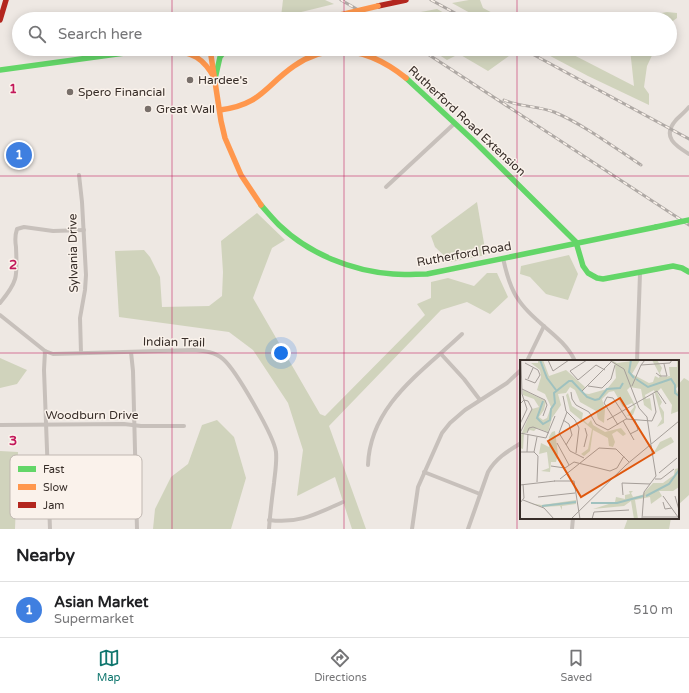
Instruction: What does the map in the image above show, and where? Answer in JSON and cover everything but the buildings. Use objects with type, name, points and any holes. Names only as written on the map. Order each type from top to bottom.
[{"type":"street","points":[[0,20],[6,0]]},
{"type":"street","points":[[353,12],[404,0]]},
{"type":"street","points":[[0,70],[103,56]]},
{"type":"street","points":[[196,56],[209,68],[215,78]]},
{"type":"street","name":"Rutherford Road","points":[[211,56],[226,143],[248,189],[265,212],[279,226],[302,244],[321,254],[355,268],[374,272],[404,274],[436,272],[689,220]]},
{"type":"street","points":[[215,78],[221,56]]},
{"type":"street","name":"Rutherford Road Extension","points":[[220,110],[239,107],[252,101],[293,67],[313,56]]},
{"type":"street","name":"Rutherford Road Extension","points":[[370,56],[393,67],[413,83],[578,243]]},
{"type":"street","points":[[689,107],[673,124],[670,132],[670,139],[674,144],[689,154]]},
{"type":"street","points":[[386,187],[455,123]]},
{"type":"street","name":"Sylvania Drive","points":[[79,175],[86,276],[80,318],[81,353]]},
{"type":"street","points":[[0,303],[11,290],[16,280],[15,237],[17,228],[24,227],[47,230],[84,230]]},
{"type":"street","points":[[578,243],[584,270],[592,277],[603,279],[673,266],[682,268],[689,272]]},
{"type":"street","points":[[503,258],[518,299],[567,348],[574,360]]},
{"type":"street","points":[[637,360],[640,273]]},
{"type":"street","points":[[0,315],[44,351],[47,455]]},
{"type":"street","points":[[527,360],[544,326]]},
{"type":"street","points":[[368,466],[370,447],[380,420],[388,406],[411,381],[462,334]]},
{"type":"street","name":"Indian Trail","points":[[44,351],[53,354],[203,350],[220,357],[230,366],[244,387],[275,447],[276,460],[269,529]]},
{"type":"street","points":[[131,352],[135,455]]},
{"type":"street","points":[[441,354],[464,379],[480,400]]},
{"type":"street","points":[[412,529],[418,487],[438,439],[445,428],[465,410],[507,383],[520,371]]},
{"type":"street","name":"Woodburn Drive","points":[[0,425],[124,424],[184,426]]},
{"type":"street","points":[[468,529],[491,466],[500,456],[520,444]]},
{"type":"street","points":[[424,472],[480,494]]},
{"type":"street","points":[[269,520],[300,520],[343,502]]},
{"type":"street","points":[[50,519],[50,529]]},
{"type":"street","points":[[137,519],[137,529]]},
{"type":"street","points":[[572,529],[573,519]]},
{"type":"green space","points":[[283,0],[325,0],[334,4],[301,12],[282,12]]},
{"type":"green space","points":[[480,0],[483,8],[491,12],[468,12],[452,3]]},
{"type":"green space","points":[[437,9],[442,12],[420,12]]},
{"type":"green space","points":[[441,56],[455,56],[447,60]]},
{"type":"green space","points":[[462,56],[509,56],[488,71]]},
{"type":"green space","points":[[550,56],[576,56],[634,86],[631,56],[652,56],[647,66],[644,87],[649,94],[649,105]]},
{"type":"green space","points":[[477,202],[486,255],[451,262],[435,247],[431,236]]},
{"type":"green space","points":[[257,213],[285,240],[272,248],[253,298],[320,414],[325,416],[425,315],[417,304],[431,298],[431,282],[448,278],[474,286],[487,273],[497,273],[508,297],[490,314],[467,302],[441,310],[329,426],[366,529],[352,529],[335,477],[297,496],[303,450],[288,403],[253,350],[229,332],[119,317],[115,251],[144,250],[150,257],[160,277],[162,307],[209,306],[222,296],[223,272],[221,241]]},
{"type":"green space","points":[[569,255],[578,274],[568,300],[546,294],[530,277],[520,274],[521,266]]},
{"type":"green space","points":[[0,358],[27,370],[17,384],[0,388]]},
{"type":"green space","points":[[684,378],[689,381],[689,495],[679,504],[679,384]]},
{"type":"green space","points":[[217,420],[234,437],[246,478],[231,529],[153,529],[155,509],[171,477],[188,464],[202,425]]},
{"type":"green space","points":[[0,451],[18,452],[18,455],[10,455],[10,519],[15,519],[15,529],[0,529]]},
{"type":"green space","points":[[628,519],[671,519],[669,529],[624,529]]},
{"type":"railway","points":[[341,0],[362,12]]},
{"type":"railway","points":[[431,0],[453,12]]},
{"type":"railway","points":[[431,56],[689,225]]},
{"type":"railway","points":[[536,56],[689,139]]},
{"type":"railway","points":[[504,100],[516,104],[548,110],[565,117],[599,137],[641,165]]},
{"type":"traffic: fast","points":[[0,70],[103,56]]},
{"type":"traffic: fast","points":[[215,79],[221,56]]},
{"type":"traffic: fast","points":[[406,78],[475,142],[576,242],[583,266],[588,273],[597,278],[603,279],[673,266],[682,268],[689,272]]},
{"type":"traffic: fast","points":[[261,205],[279,225],[291,235],[317,252],[347,265],[378,272],[397,274],[427,274],[656,227]]},
{"type":"traffic: fast","points":[[656,227],[689,220]]},
{"type":"traffic: slow","points":[[353,12],[378,6]]},
{"type":"traffic: slow","points":[[194,56],[202,61],[215,79]]},
{"type":"traffic: slow","points":[[211,56],[225,138],[241,175],[261,205]]},
{"type":"traffic: slow","points":[[220,110],[245,104],[254,99],[262,94],[284,73],[294,66],[315,56]]},
{"type":"traffic: slow","points":[[368,56],[380,61],[406,78]]},
{"type":"traffic: jam","points":[[0,20],[6,0]]},
{"type":"traffic: jam","points":[[378,6],[406,0]]},
{"type":"place","name":"Hardee's","points":[[190,80]]},
{"type":"place","name":"Spero Financial","points":[[70,92]]},
{"type":"place","name":"Great Wall","points":[[148,109]]},
{"type":"place","name":"Asian Market","points":[[19,155]]}]
